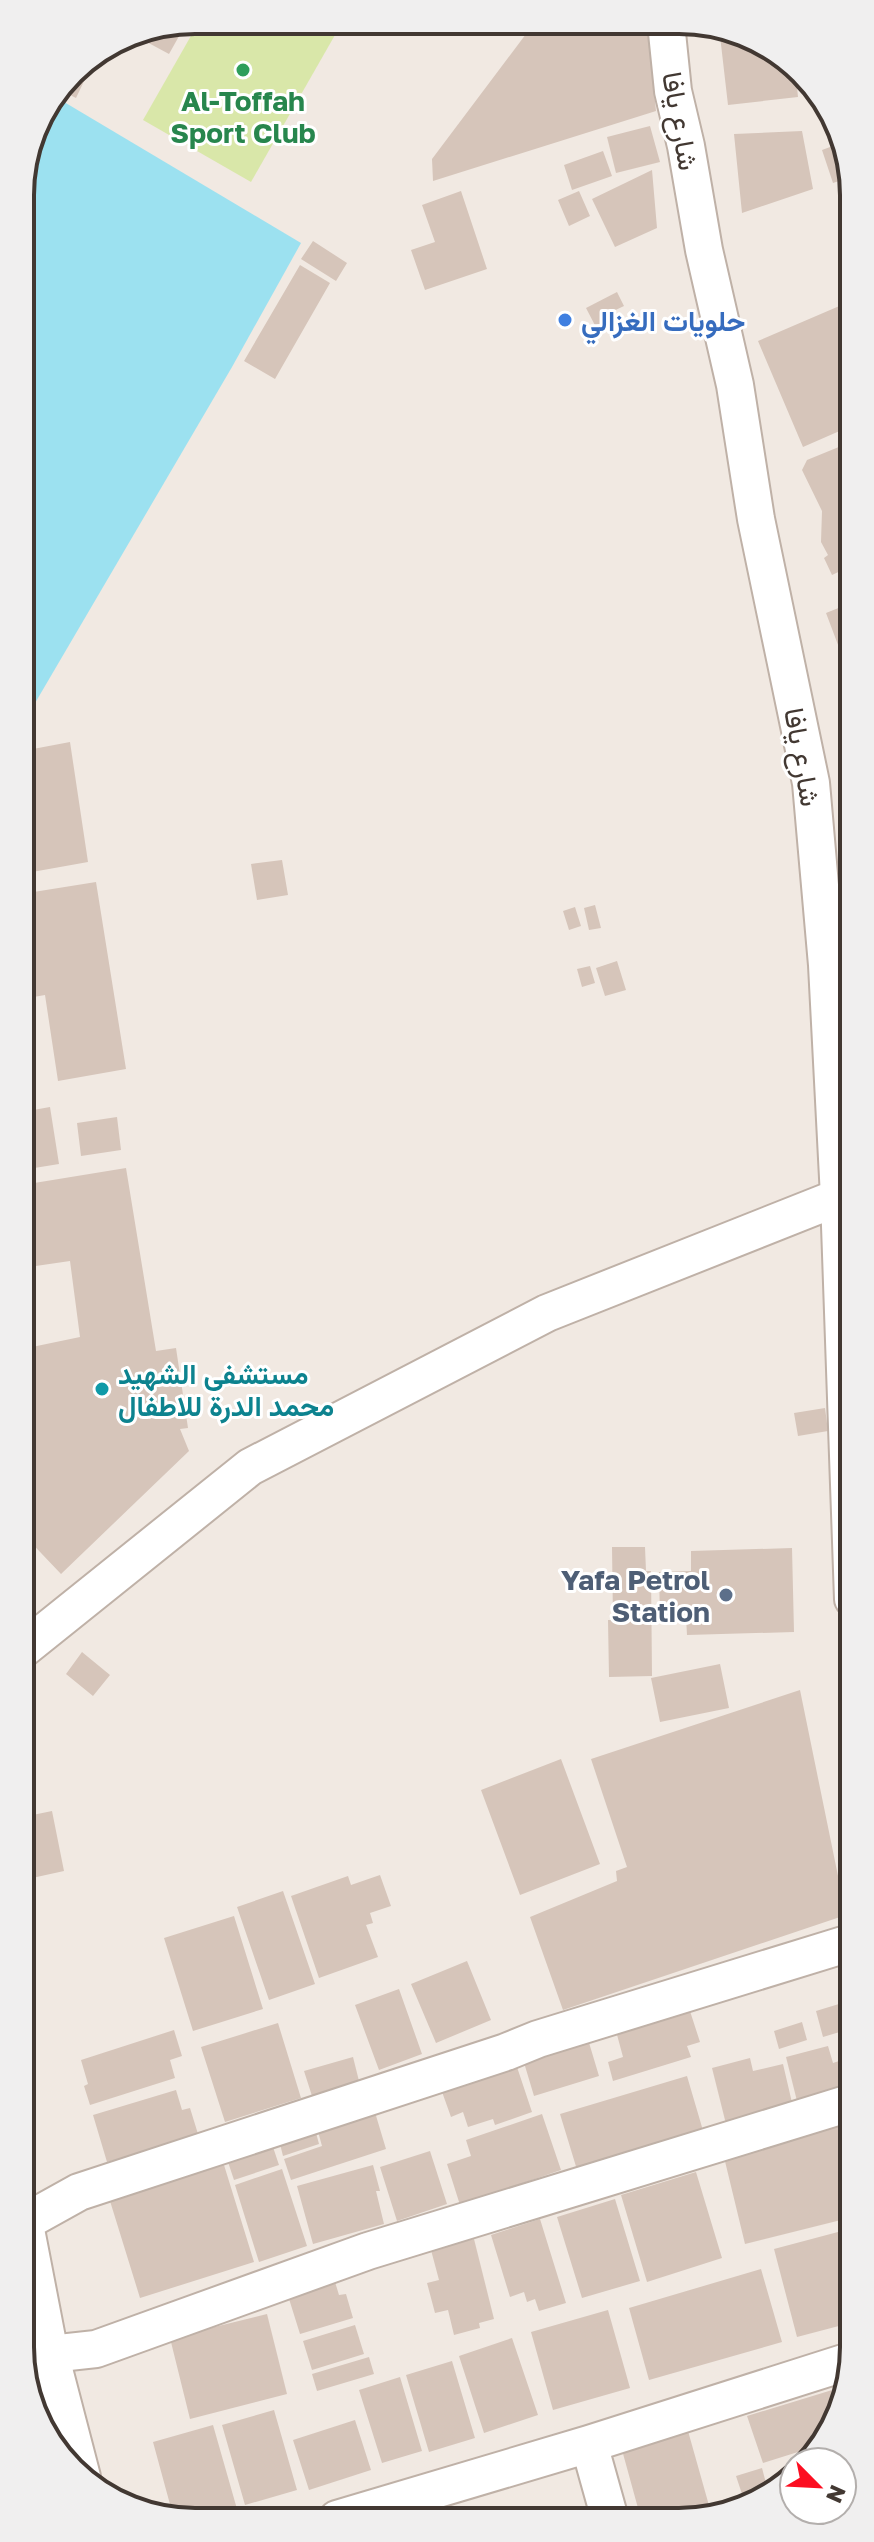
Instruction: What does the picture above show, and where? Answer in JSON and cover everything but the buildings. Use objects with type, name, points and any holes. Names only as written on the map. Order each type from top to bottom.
[{"type":"street","name":"شارع يافا","points":[[667,34],[673,91],[704,250],[735,385],[756,519],[811,783],[840,1122]]},
{"type":"street","points":[[34,1640],[250,1467],[547,1313],[840,1197]]},
{"type":"street","points":[[34,2213],[79,2192],[538,2039],[840,1946]]},
{"type":"street","points":[[50,2354],[96,2349],[368,2251],[840,2106]]},
{"type":"street","points":[[34,2270],[50,2354],[76,2456]]},
{"type":"street","points":[[374,2508],[839,2364]]},
{"type":"street","points":[[589,2444],[607,2508]]},
{"type":"green space","name":"Al-Toffah Sport Club","points":[[192,34],[336,34],[251,182],[143,120]]},
{"type":"water","points":[[64,102],[301,243],[34,705],[34,185],[39,153]]},
{"type":"place","name":"Al-Toffah Sport Club","points":[[243,70]]},
{"type":"place","name":"حلويات الغزالي","points":[[565,320]]},
{"type":"place","name":"مستشفى الشهيد محمد الدرة للاطفال","points":[[102,1389]]},
{"type":"place","name":"Yafa Petrol Station","points":[[726,1595]]}]
